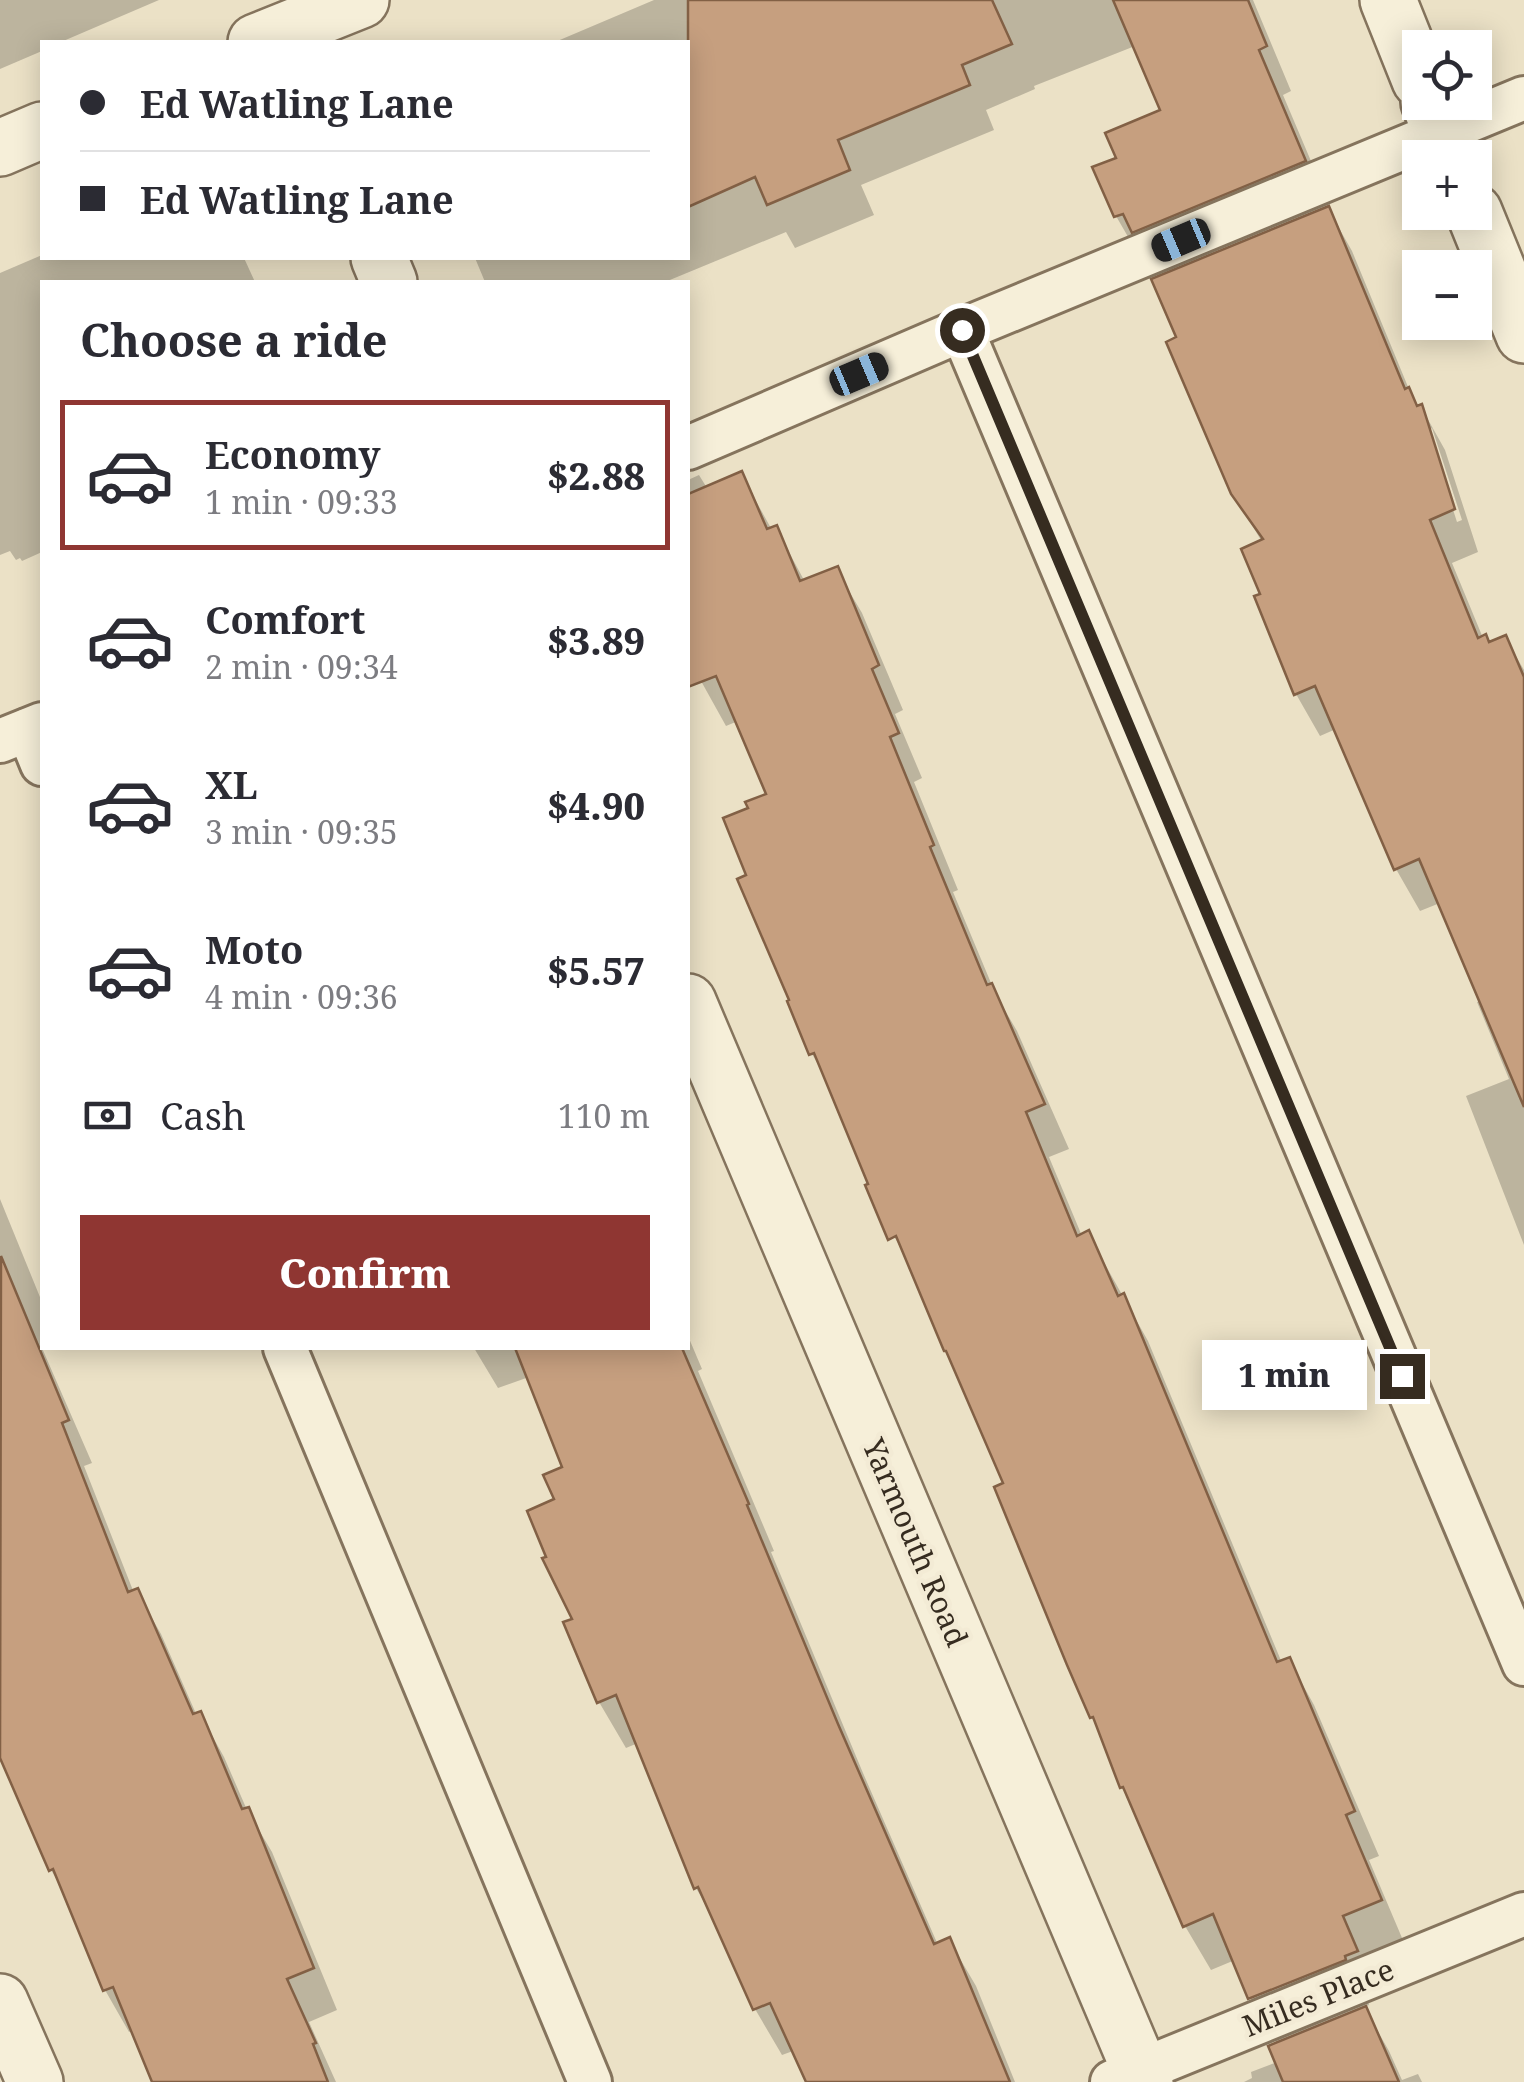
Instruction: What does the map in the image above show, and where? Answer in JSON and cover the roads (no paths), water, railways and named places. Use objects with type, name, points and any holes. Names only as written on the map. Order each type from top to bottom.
[{"type":"street","points":[[279,38],[360,0]]},
{"type":"street","points":[[1388,0],[1402,35]]},
{"type":"street","points":[[0,148],[40,131]]},
{"type":"street","points":[[1481,230],[1524,335]]},
{"type":"street","name":"Yarmouth Road","points":[[690,1007],[1132,2078]]},
{"type":"street","points":[[0,2002],[35,2082]]},
{"type":"lane","points":[[690,447],[962,330],[1524,98]]},
{"type":"lane","points":[[962,330],[1524,1664]]},
{"type":"lane","points":[[286,1350],[590,2082]]},
{"type":"lane","name":"Miles Place","points":[[1132,2078],[1524,1914]]}]
